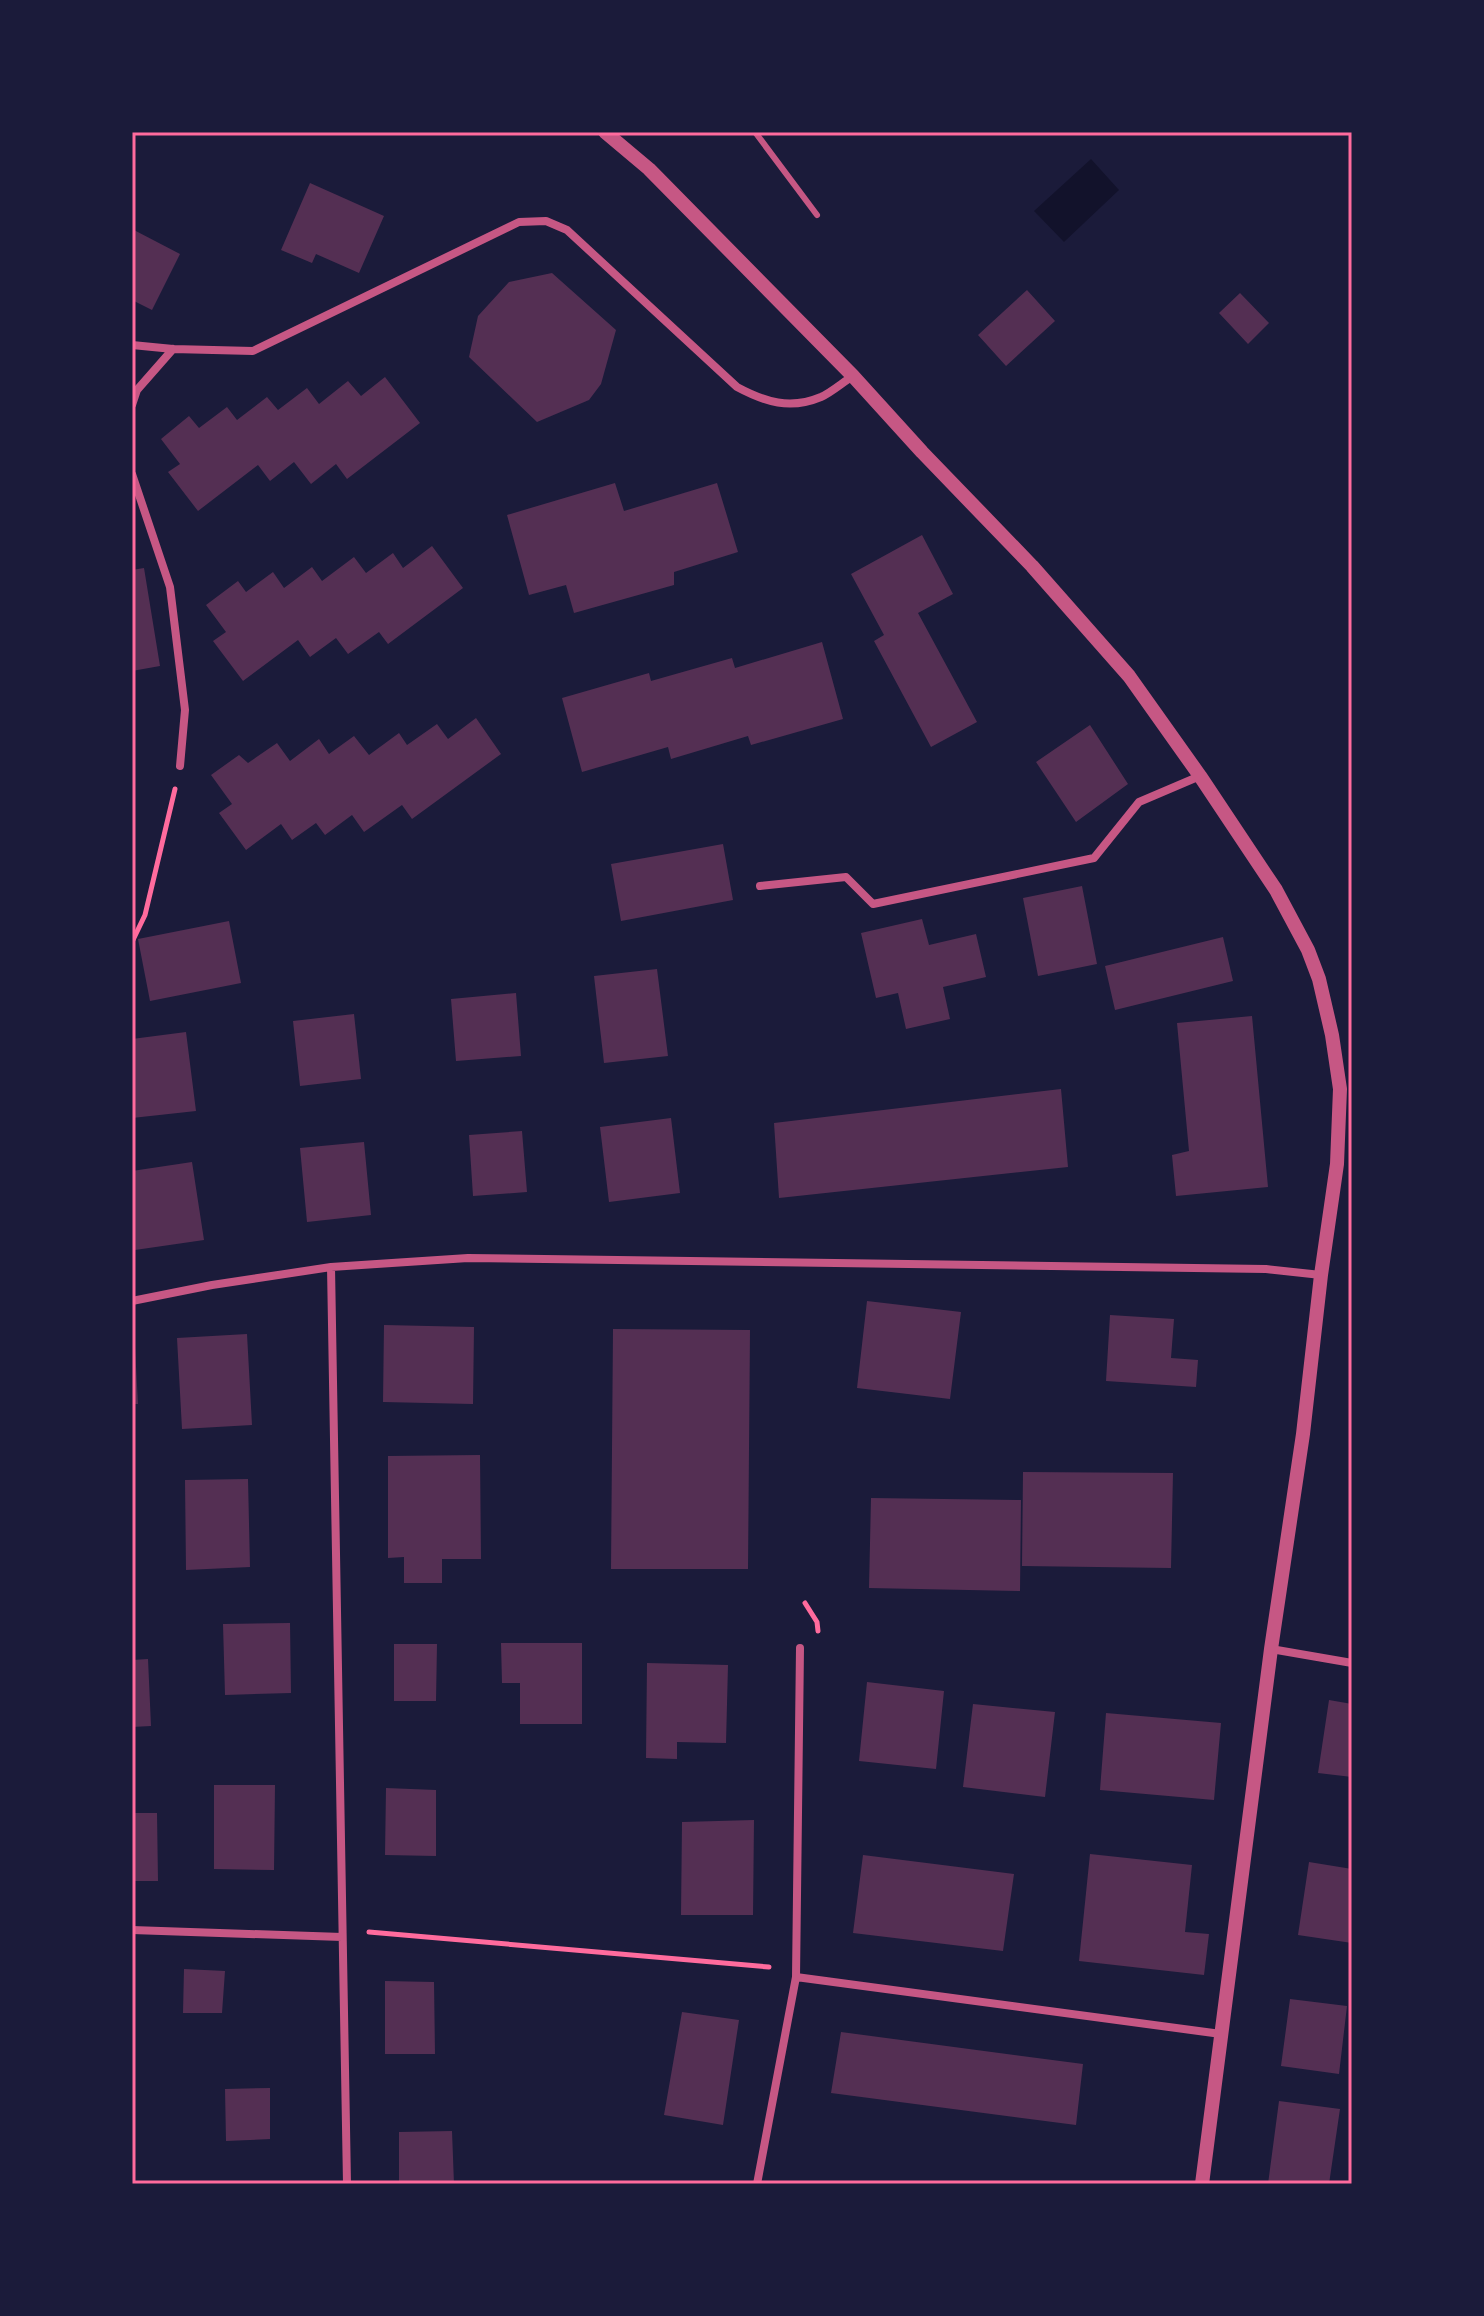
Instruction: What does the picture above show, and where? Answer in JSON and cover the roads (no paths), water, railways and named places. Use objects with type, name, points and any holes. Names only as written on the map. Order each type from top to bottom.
[{"type":"street","points":[[605,132],[649,169],[853,376],[1032,566],[1129,676],[1276,890],[1308,950],[1319,979],[1340,1089],[1344,1164],[1321,1275],[1303,1434],[1271,1649],[1202,2184]]},
{"type":"street","points":[[132,345],[253,351],[519,222],[546,221],[567,230],[737,387],[760,399],[785,404],[822,397],[853,376]]},
{"type":"street","points":[[132,405],[137,390],[173,349]]},
{"type":"street","points":[[132,474],[170,587],[185,710],[180,766]]},
{"type":"street","points":[[760,886],[846,877],[873,904],[1094,858],[1139,802],[1200,776]]},
{"type":"street","points":[[132,1301],[331,1267],[468,1258],[1266,1269],[1321,1275]]},
{"type":"street","points":[[331,1267],[347,2184]]},
{"type":"street","points":[[757,2184],[796,1977],[800,1648]]},
{"type":"street","points":[[1271,1649],[1352,1663]]},
{"type":"street","points":[[132,1930],[342,1937]]},
{"type":"street","points":[[796,1977],[1221,2034]]},
{"type":"lane","points":[[755,132],[817,215]]}]
